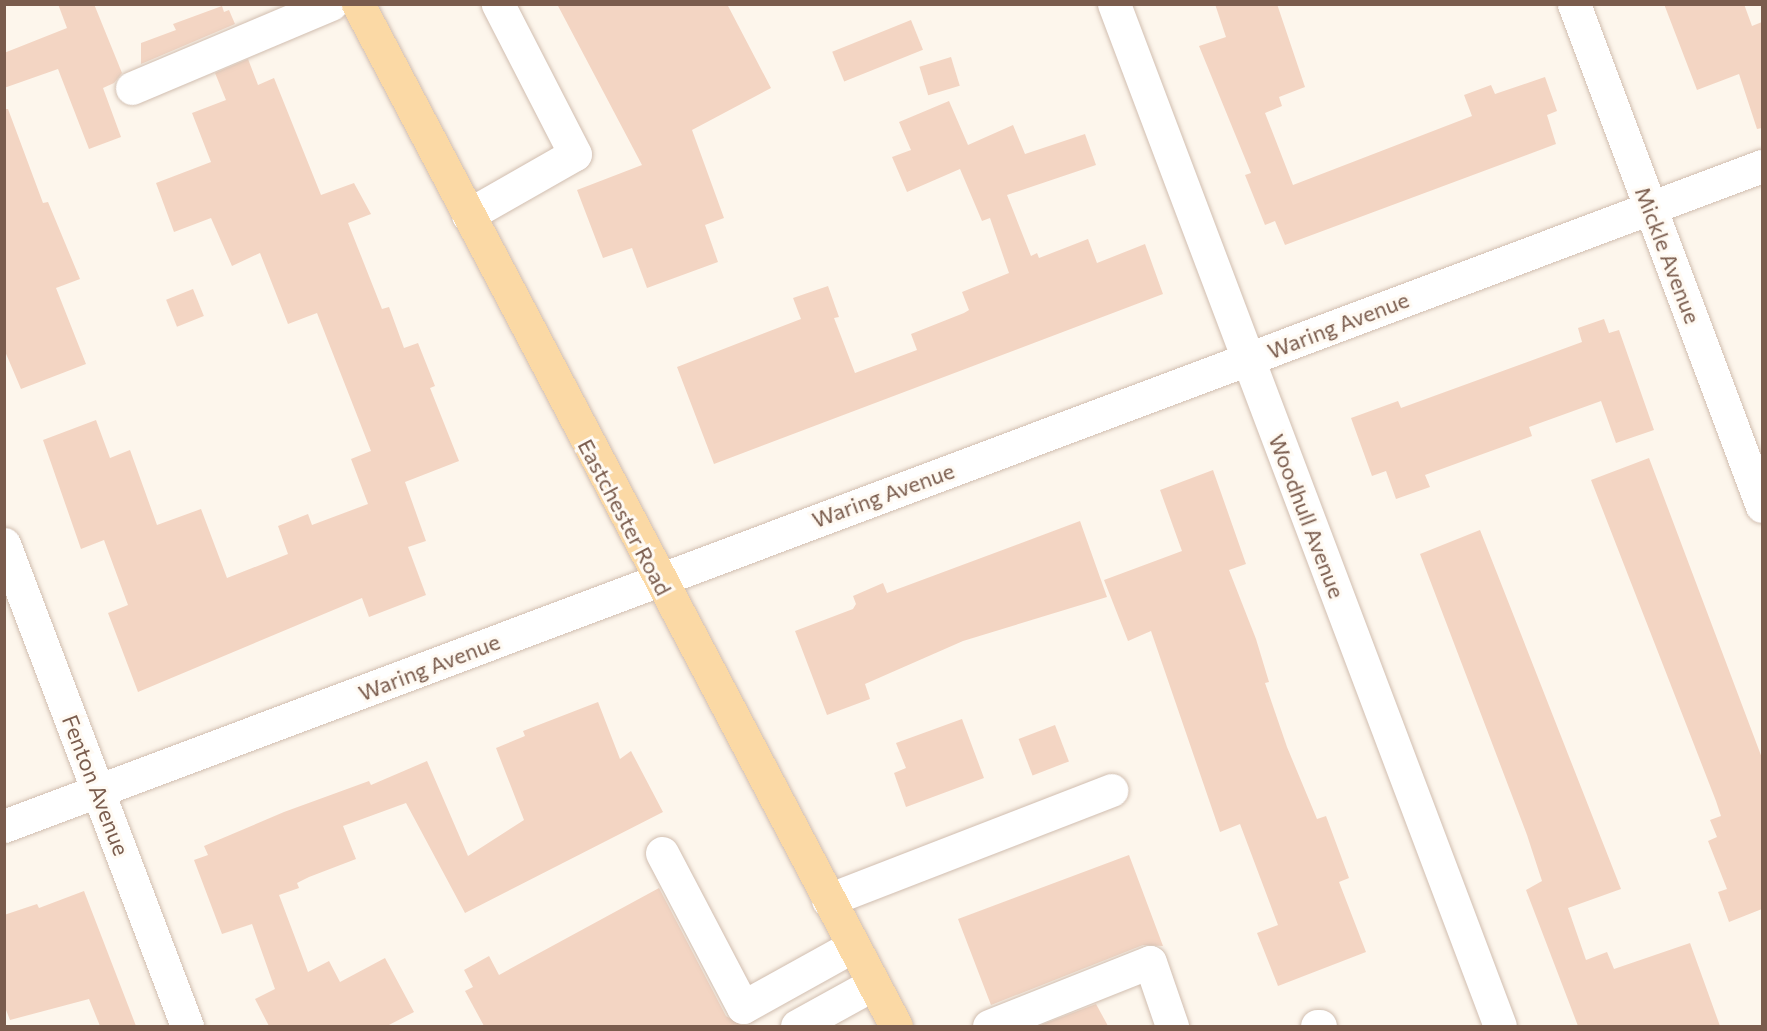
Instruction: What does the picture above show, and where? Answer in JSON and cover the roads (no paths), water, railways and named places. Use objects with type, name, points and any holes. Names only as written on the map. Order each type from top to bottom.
[{"type":"main road","name":"Eastchester Road","points":[[358,4],[658,581],[896,1026]]},
{"type":"street","points":[[132,88],[331,4]]},
{"type":"street","points":[[468,216],[575,154],[498,4]]},
{"type":"street","name":"Woodhull Avenue","points":[[1114,4],[1500,1026]]},
{"type":"street","name":"Mickle Avenue","points":[[1574,4],[1762,506]]},
{"type":"street","name":"Waring Avenue","points":[[4,826],[1762,166]]},
{"type":"street","name":"Fenton Avenue","points":[[4,544],[187,1026]]},
{"type":"street","points":[[828,900],[1111,790]]},
{"type":"street","points":[[662,853],[744,1007],[853,946]]},
{"type":"street","points":[[989,1026],[1150,962],[1172,1026]]},
{"type":"street","points":[[797,1026],[873,984]]}]
